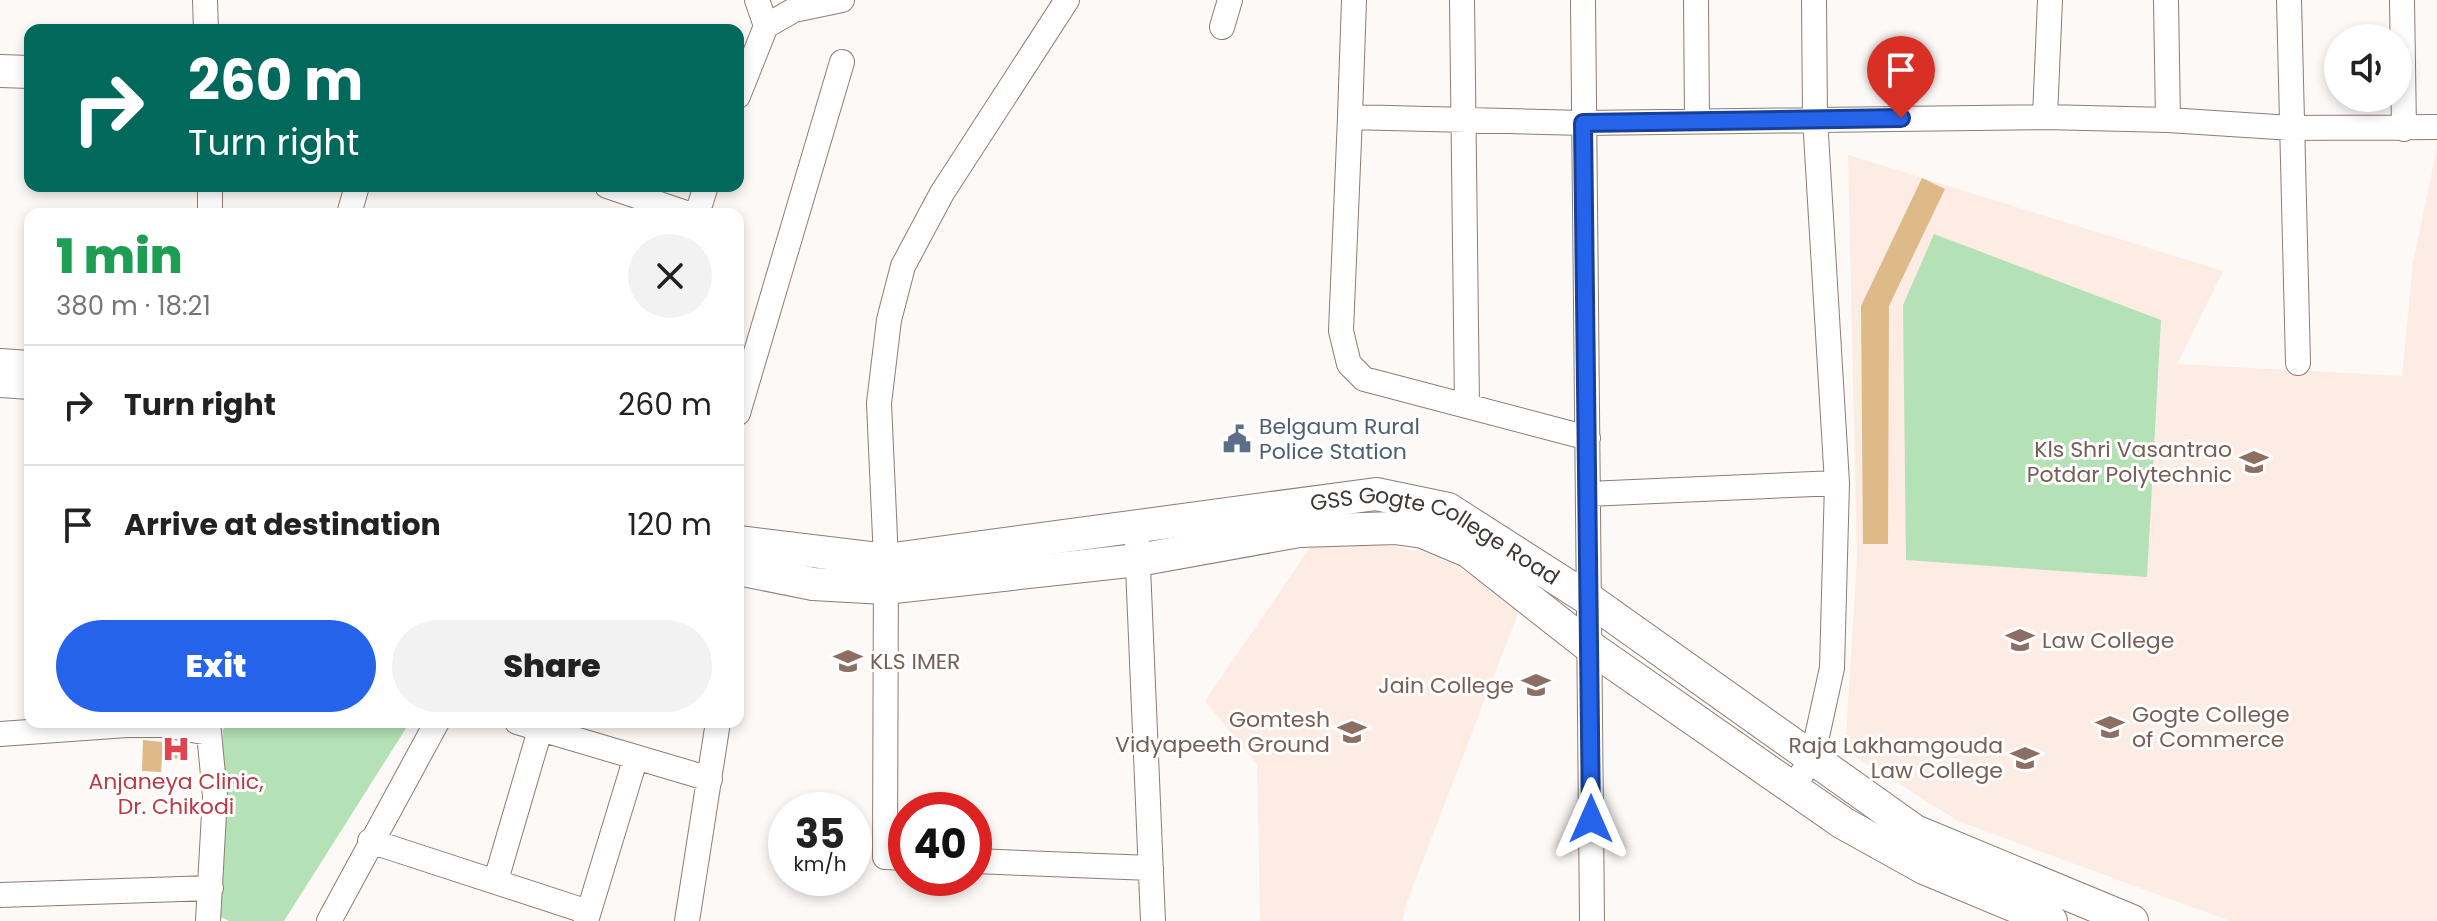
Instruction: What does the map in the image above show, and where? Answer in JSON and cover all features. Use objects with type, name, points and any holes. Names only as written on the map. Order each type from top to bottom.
[{"type":"main road","points":[[0,71],[24,72]]},
{"type":"main road","name":"GSS Gogte College Road","points":[[744,563],[886,574],[1137,545],[1341,514],[1376,494],[1448,509],[1590,600],[1915,831],[2132,921]]},
{"type":"main road","points":[[1341,514],[1442,538],[1468,551],[1590,647],[1843,823],[1924,868],[2051,921]]},
{"type":"street","points":[[205,0],[206,24]]},
{"type":"street","points":[[757,0],[766,26]]},
{"type":"street","points":[[744,81],[766,26],[794,10],[842,0]]},
{"type":"street","points":[[888,857],[885,857],[886,574],[879,403],[889,320],[903,266],[942,193],[1067,0]]},
{"type":"street","points":[[1222,27],[1230,0]]},
{"type":"street","points":[[1354,0],[1341,331],[1349,364],[1364,379],[1588,438]]},
{"type":"street","points":[[1462,0],[1467,406]]},
{"type":"street","points":[[1583,0],[1592,921]]},
{"type":"street","points":[[1696,0],[1697,120]]},
{"type":"street","points":[[1792,788],[1812,759],[1832,668],[1837,483],[1815,118],[1814,0]]},
{"type":"street","points":[[2045,117],[2050,0]]},
{"type":"street","points":[[2166,0],[2168,120]]},
{"type":"street","points":[[2289,0],[2298,363]]},
{"type":"street","points":[[2402,0],[2404,129]]},
{"type":"street","points":[[744,393],[842,62]]},
{"type":"street","points":[[1350,117],[1583,123],[2045,117],[2168,120],[2291,128],[2437,127]]},
{"type":"street","points":[[625,192],[671,208]]},
{"type":"street","points":[[0,361],[24,363]]},
{"type":"street","points":[[0,385],[24,387]]},
{"type":"street","points":[[1588,494],[1837,483]]},
{"type":"street","points":[[1137,545],[1153,921]]},
{"type":"street","points":[[0,734],[59,728]]},
{"type":"street","points":[[208,921],[215,796],[209,728]]},
{"type":"street","points":[[329,921],[434,728]]},
{"type":"street","points":[[534,728],[635,760],[710,779]]},
{"type":"street","points":[[687,921],[717,728]]},
{"type":"street","points":[[496,880],[540,730]]},
{"type":"street","points":[[370,841],[496,880],[587,916],[635,760]]},
{"type":"street","points":[[992,862],[1151,868]]},
{"type":"street","points":[[0,895],[211,888]]},
{"type":"shaded area","points":[[2437,148],[2437,921],[2230,921],[1958,821],[1845,750],[1857,559],[1848,155],[2223,271],[2177,364],[2402,376],[2413,263]]},
{"type":"shaded area","name":"Gomtesh Vidyapeeth Ground","points":[[1313,543],[1373,543],[1433,554],[1522,603],[1405,907],[1403,921],[1260,921],[1257,764],[1205,701]]},
{"type":"green space","points":[[1934,234],[2161,320],[2147,577],[1906,560],[1903,305]]},
{"type":"green space","points":[[406,728],[284,921],[229,921],[221,917],[223,730]]},
{"type":"building","points":[[1922,178],[1945,189],[1889,306],[1888,544],[1863,544],[1861,306]]},
{"type":"building","points":[[143,740],[190,745],[189,759],[162,758],[161,772],[142,771]]},
{"type":"place","name":"Belgaum Rural Police Station","points":[[1237,439]]},
{"type":"place","name":"Kls Shri Vasantrao Potdar Polytechnic","points":[[2254,462]]},
{"type":"place","name":"Law College","points":[[2020,640]]},
{"type":"place","name":"KLS IMER","points":[[848,661]]},
{"type":"place","name":"Jain College","points":[[1536,685]]},
{"type":"place","name":"Gogte College of Commerce","points":[[2110,727]]},
{"type":"place","name":"Gomtesh Vidyapeeth Ground","points":[[1352,732]]},
{"type":"place","name":"Anjaneya Clinic, Dr. Chikodi","points":[[176,749]]},
{"type":"place","name":"Raja Lakhamgouda Law College","points":[[2025,758]]},
{"type":"route","points":[[1591,819],[1583,123],[1901,118]]}]
